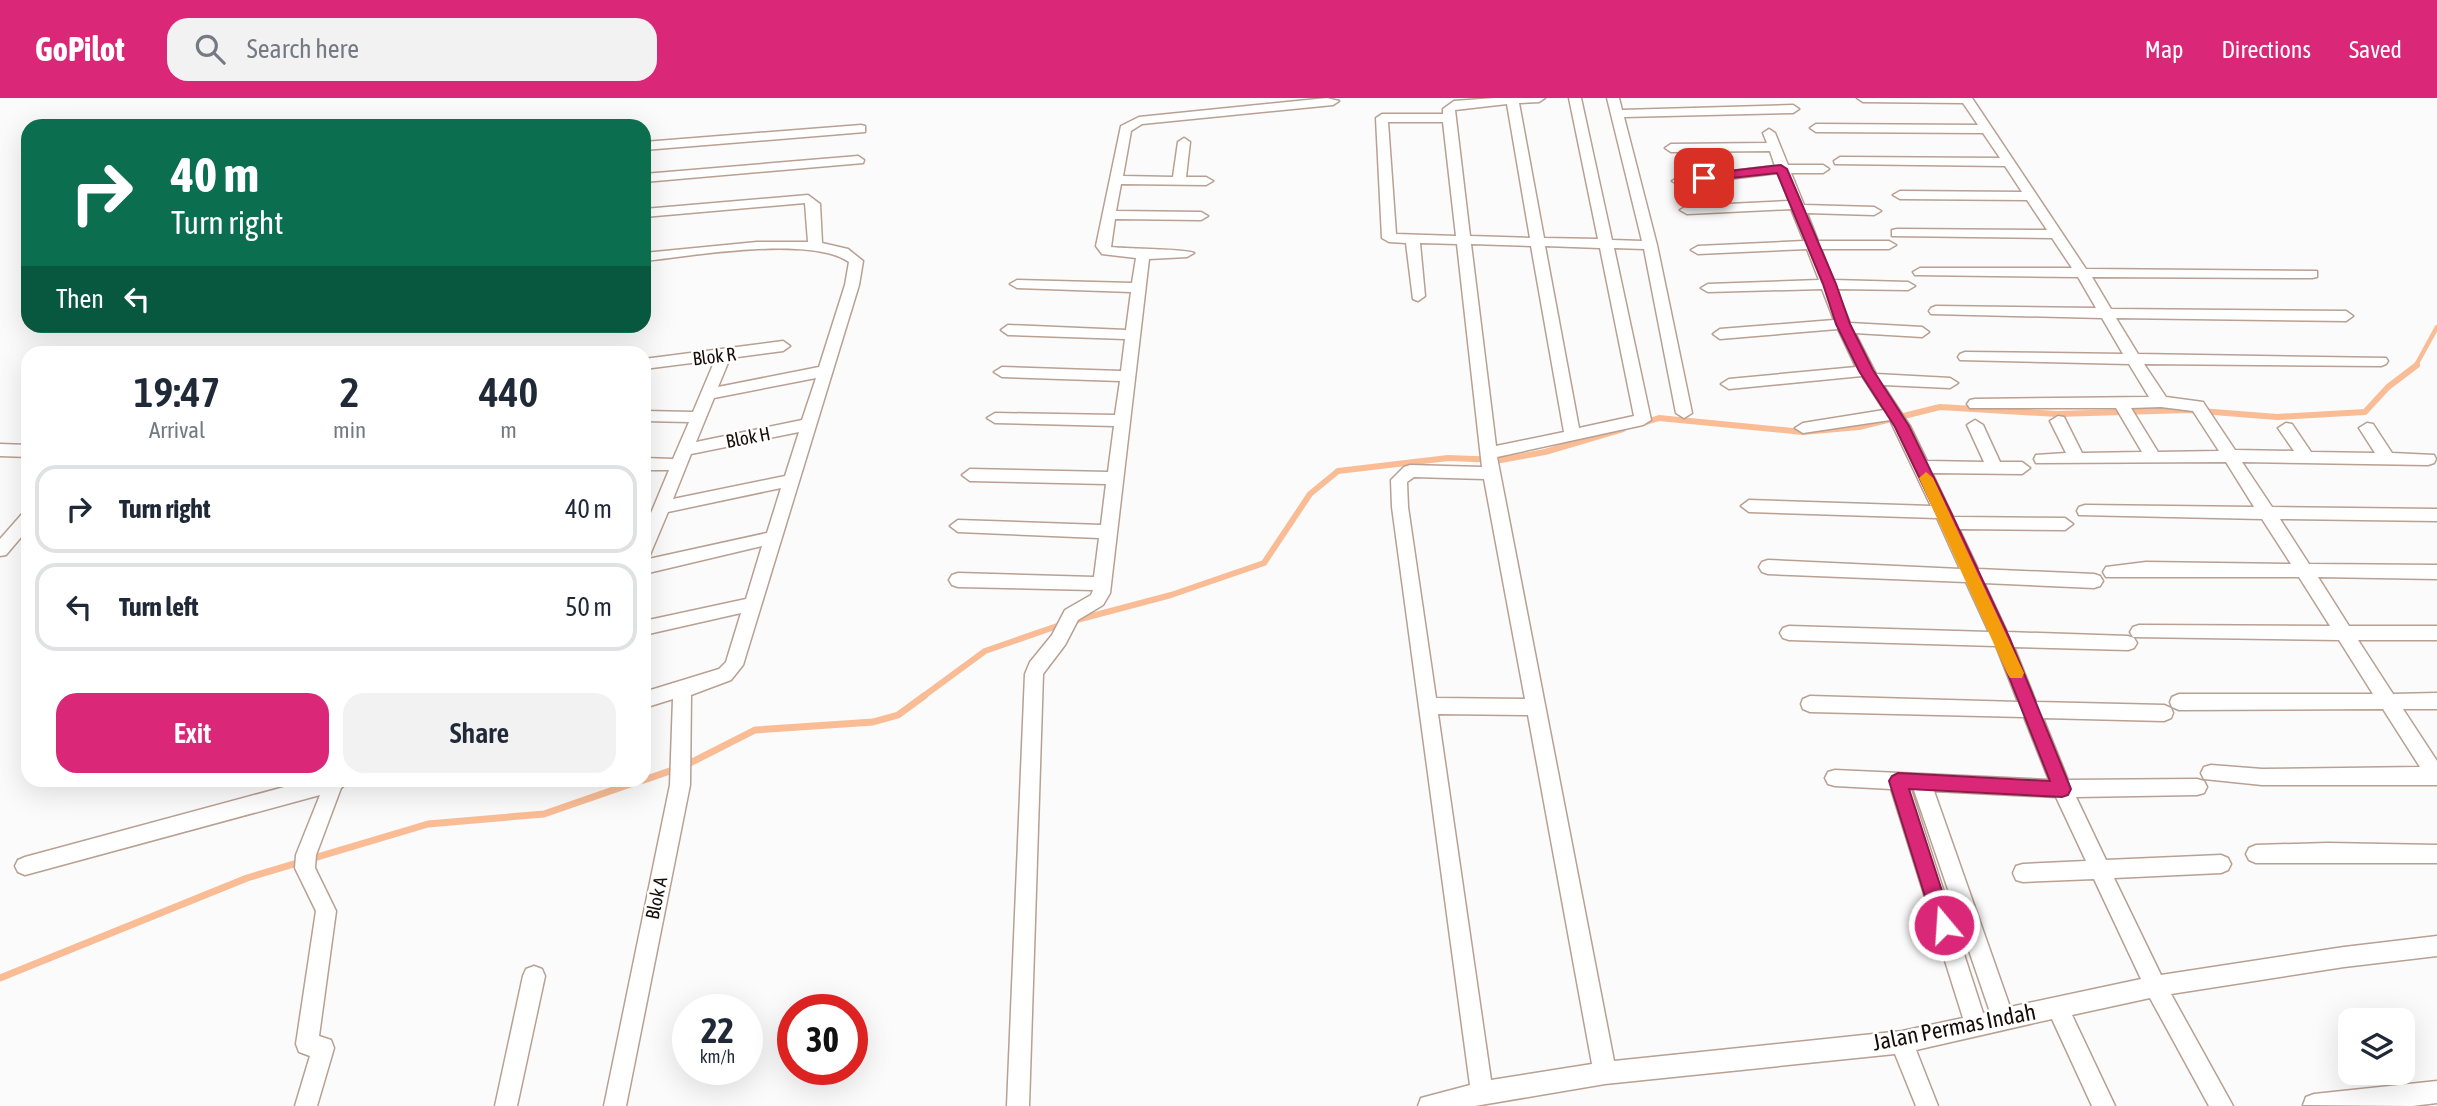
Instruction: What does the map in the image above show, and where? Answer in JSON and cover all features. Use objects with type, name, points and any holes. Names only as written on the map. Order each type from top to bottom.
[{"type":"street","points":[[1539,98],[1454,105],[1449,109],[1448,118],[1490,463],[1605,1073]]},
{"type":"street","points":[[1482,1093],[1399,480],[1410,471],[1490,463],[1572,435],[1643,420],[1575,98]]},
{"type":"street","points":[[1613,98],[1650,245],[1684,413]]},
{"type":"street","points":[[1863,98],[1966,99],[2081,271],[2130,358],[2161,402]]},
{"type":"street","points":[[1512,100],[1572,435]]},
{"type":"street","points":[[1187,253],[1143,255],[1107,251],[1104,246],[1125,129],[1130,124],[1246,104],[1333,101]]},
{"type":"street","points":[[1617,114],[1793,109]]},
{"type":"street","points":[[1448,118],[1382,119],[1388,236],[1413,239],[1650,245]]},
{"type":"street","points":[[1816,128],[1986,129]]},
{"type":"street","points":[[651,176],[724,156],[861,129]]},
{"type":"street","points":[[1671,148],[1771,140],[1844,326],[1869,375],[1898,420],[1945,517],[2002,639],[2062,789],[2155,986],[2222,1106]]},
{"type":"street","points":[[1179,180],[1184,142]]},
{"type":"street","points":[[651,147],[724,156],[858,160]]},
{"type":"street","points":[[1840,161],[2007,162]]},
{"type":"street","points":[[1679,181],[1781,169],[1823,169]]},
{"type":"street","points":[[1115,180],[1206,181]]},
{"type":"street","points":[[1900,195],[2029,196]]},
{"type":"street","points":[[651,212],[808,199],[813,204],[815,245]]},
{"type":"street","points":[[1687,211],[1797,207],[1874,211]]},
{"type":"street","points":[[1109,215],[1201,215]]},
{"type":"street","points":[[1698,250],[1893,239],[2054,234]]},
{"type":"street","points":[[1413,239],[1418,296]]},
{"type":"street","points":[[651,256],[792,244],[815,245],[846,252],[856,261],[852,285],[793,480],[731,670],[685,689],[651,698]]},
{"type":"street","points":[[1018,1106],[1034,674],[1036,667],[1054,648],[1067,623],[1097,600],[1102,584],[1143,255]]},
{"type":"street","points":[[1920,272],[2312,274]]},
{"type":"street","points":[[1017,284],[1139,288]]},
{"type":"street","points":[[1708,288],[1829,284],[1908,286]]},
{"type":"street","points":[[1937,311],[2346,316]]},
{"type":"street","points":[[1720,334],[1844,326],[1922,332]]},
{"type":"street","points":[[1008,330],[1133,335]]},
{"type":"street","name":"Blok R","points":[[651,363],[783,346]]},
{"type":"street","points":[[651,533],[724,355]]},
{"type":"street","points":[[1965,357],[2381,361]]},
{"type":"street","points":[[710,394],[826,371]]},
{"type":"street","points":[[1002,372],[1128,376]]},
{"type":"street","points":[[1729,384],[1869,375],[1950,383]]},
{"type":"street","points":[[1975,404],[2125,410],[2161,402],[2202,412],[2436,776]]},
{"type":"street","points":[[2125,410],[2153,457]]},
{"type":"street","points":[[651,416],[700,417]]},
{"type":"street","points":[[995,418],[1122,421]]},
{"type":"street","points":[[1803,428],[1898,420]]},
{"type":"street","points":[[2058,421],[2076,457]]},
{"type":"street","name":"Blok H","points":[[687,449],[810,424]]},
{"type":"street","points":[[1975,425],[1995,468]]},
{"type":"street","points":[[2286,428],[2306,457]]},
{"type":"street","points":[[2367,428],[2388,458]]},
{"type":"street","points":[[0,450],[21,451]]},
{"type":"street","points":[[2042,458],[2232,456],[2428,459]]},
{"type":"street","points":[[651,464],[680,465]]},
{"type":"street","points":[[1921,467],[2022,468]]},
{"type":"street","points":[[970,475],[1115,478]]},
{"type":"street","points":[[662,507],[793,480]]},
{"type":"street","points":[[1749,506],[2065,524]]},
{"type":"street","points":[[2085,511],[2437,515]]},
{"type":"street","points":[[0,550],[21,526]]},
{"type":"street","points":[[958,526],[1109,532]]},
{"type":"street","points":[[651,565],[772,538]]},
{"type":"street","points":[[1768,567],[2094,581]]},
{"type":"street","points":[[2112,572],[2146,569],[2437,572]]},
{"type":"street","points":[[958,580],[1102,584]]},
{"type":"street","points":[[651,626],[752,604]]},
{"type":"street","points":[[1789,634],[2002,639],[2345,632],[2437,634]]},
{"type":"street","name":"Blok A","points":[[615,1106],[680,785],[682,695],[685,689]]},
{"type":"street","points":[[1810,704],[2171,708],[2437,701]]},
{"type":"street","points":[[1428,706],[1536,706]]},
{"type":"street","points":[[1835,778],[2062,789],[2262,777],[2436,776]]},
{"type":"street","points":[[1898,781],[1976,1025]]},
{"type":"street","points":[[1921,782],[2003,1019]]},
{"type":"street","points":[[25,866],[315,787]]},
{"type":"street","points":[[306,1106],[323,1048],[307,1044],[326,911],[305,862],[335,787]]},
{"type":"street","points":[[2256,854],[2437,854]]},
{"type":"street","points":[[2023,873],[2221,864]]},
{"type":"street","name":"Jalan Permas Indah","points":[[1429,1106],[1482,1093],[1605,1073],[1902,1042],[2155,986],[2344,957],[2437,946]]},
{"type":"street","points":[[506,1106],[534,976]]},
{"type":"street","points":[[2057,1006],[2104,1106]]},
{"type":"street","points":[[1902,1042],[1927,1106]]},
{"type":"street","points":[[2314,1105],[2437,1091]]},
{"type":"waterway","points":[[2415,366],[2437,327]]},
{"type":"waterway","points":[[1643,423],[1659,418],[1803,432],[1859,427],[1940,407],[2057,414],[2188,410],[2277,417],[2365,412],[2388,387],[2415,366]]},
{"type":"waterway","points":[[1073,621],[1171,595],[1264,563],[1310,494],[1338,471],[1448,458],[1501,460],[1545,452],[1623,429]]},
{"type":"waterway","points":[[921,698],[985,651],[1063,624]]},
{"type":"waterway","points":[[651,778],[684,766],[755,730],[873,722],[898,715],[924,696]]},
{"type":"waterway","points":[[0,978],[247,878],[428,824],[544,814],[622,787]]},
{"type":"slow traffic","points":[[1926,478],[2016,673]]},
{"type":"route","points":[[1704,178],[1781,169],[1843,324],[1866,371],[1902,426],[1948,523],[2002,639],[2062,789],[1898,781],[1944,925]]}]
